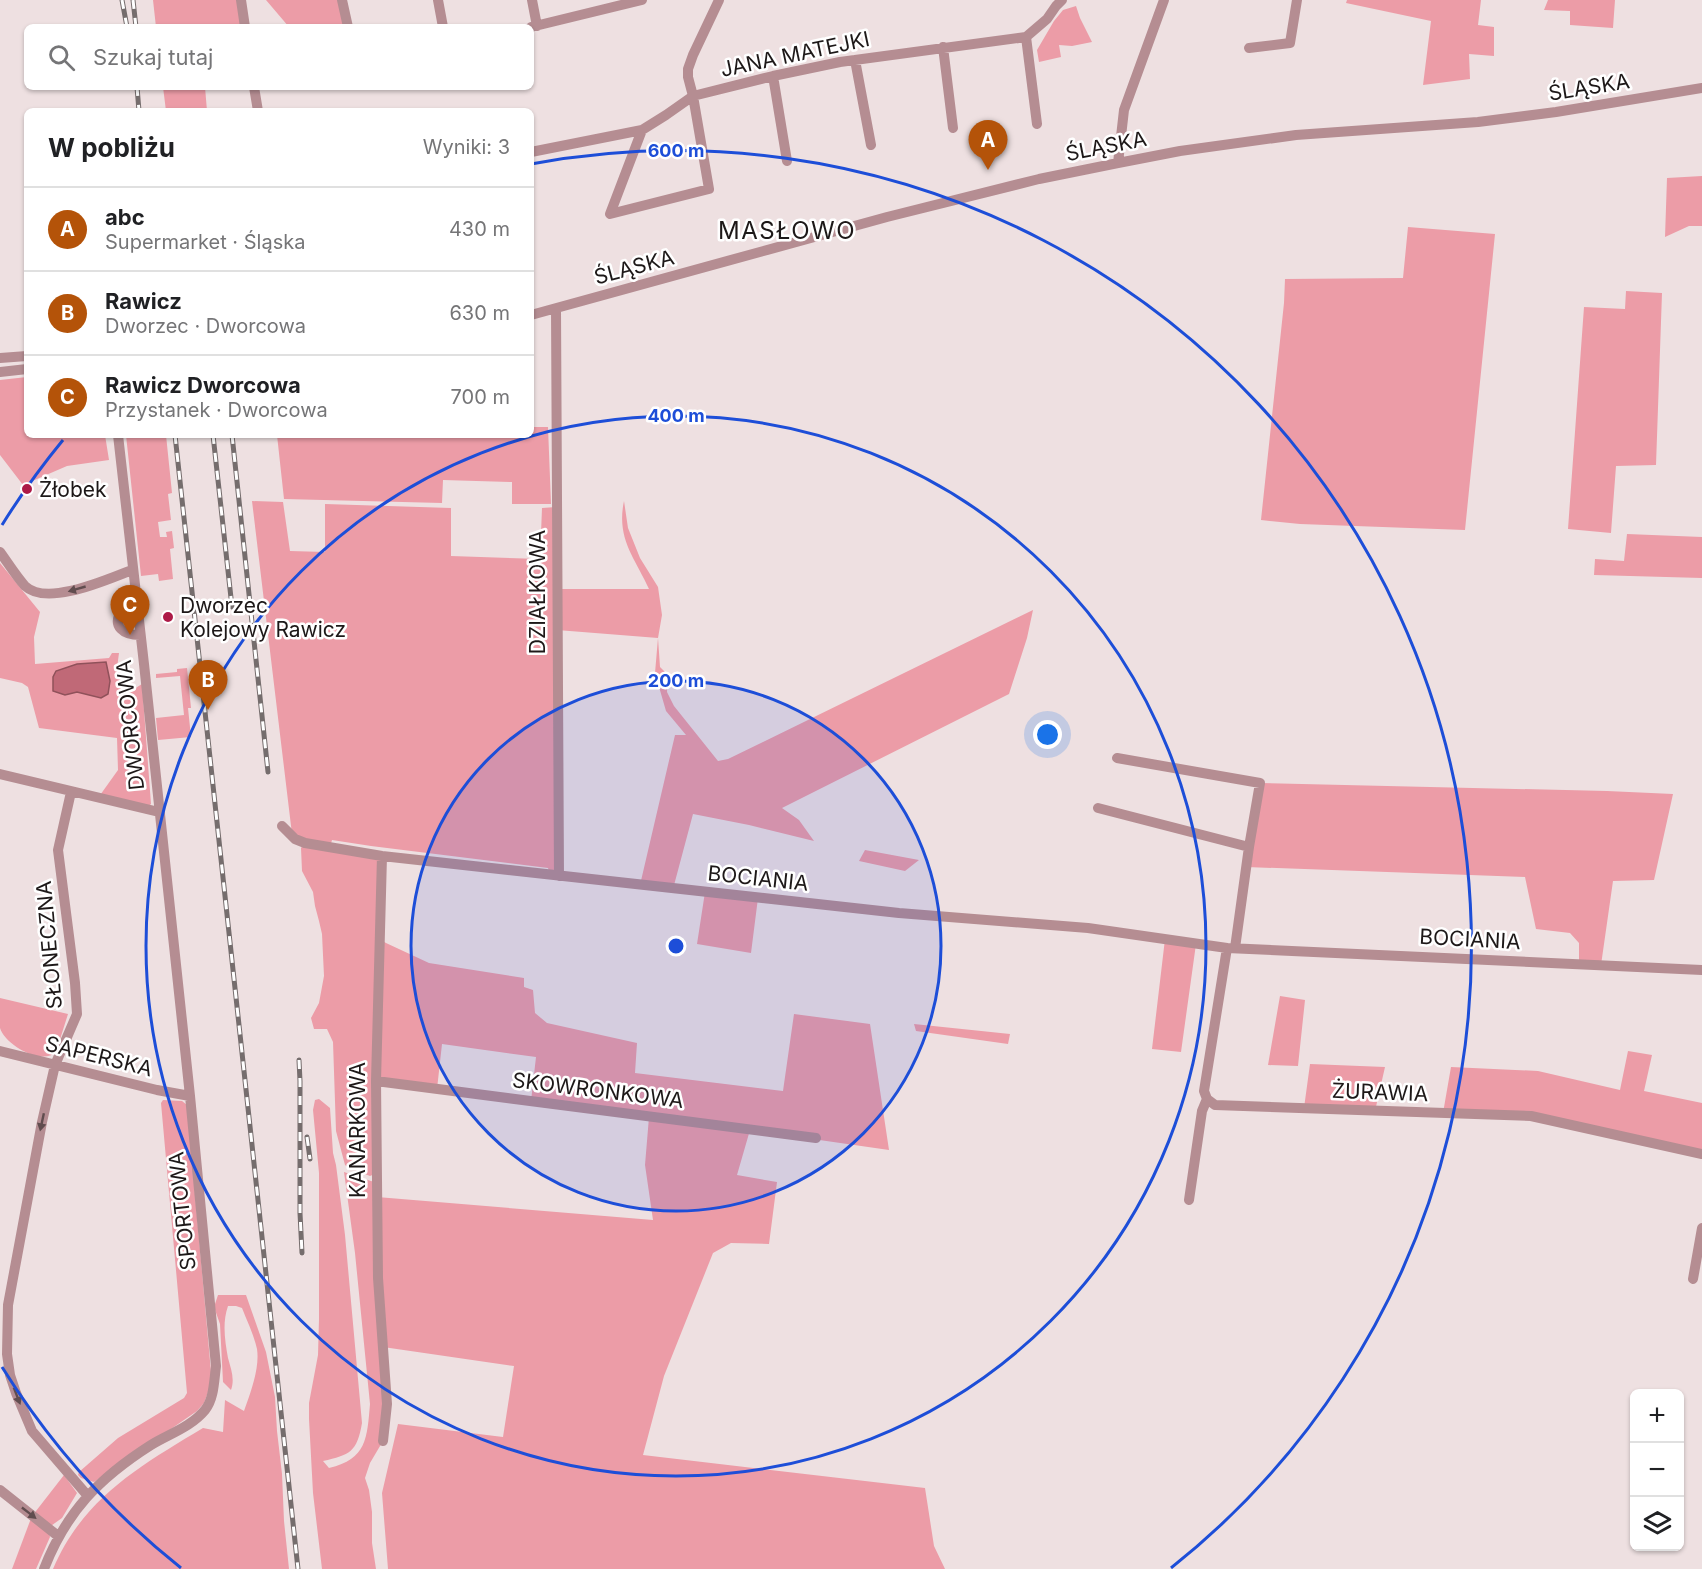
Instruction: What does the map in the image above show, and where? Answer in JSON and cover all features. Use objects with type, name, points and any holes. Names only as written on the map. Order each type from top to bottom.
[{"type":"street","points":[[241,0],[245,24]]},
{"type":"street","points":[[342,0],[347,24]]},
{"type":"street","points":[[438,0],[442,24]]},
{"type":"street","points":[[532,0],[534,24]]},
{"type":"street","points":[[534,26],[642,0]]},
{"type":"street","points":[[642,129],[610,214],[709,189],[688,69],[719,0]]},
{"type":"street","points":[[1037,124],[1026,37],[1047,19],[1062,0]]},
{"type":"street","points":[[1118,163],[1124,110],[1164,0]]},
{"type":"street","points":[[1249,48],[1290,42],[1297,0]]},
{"type":"street","name":"JANA MATEJKI","points":[[534,151],[642,129],[666,116],[693,96],[773,76],[855,60],[1026,37]]},
{"type":"street","points":[[943,47],[953,128]]},
{"type":"street","points":[[855,60],[871,145]]},
{"type":"street","points":[[773,76],[787,161]]},
{"type":"street","name":"ŚLĄSKA","points":[[534,314],[898,214],[1039,179],[1118,163],[1180,151],[1296,135],[1478,122],[1591,107],[1702,88]]},
{"type":"street","points":[[254,90],[258,108]]},
{"type":"street","name":"DZIAŁKOWA","points":[[556,309],[558,876]]},
{"type":"street","points":[[0,358],[24,356]]},
{"type":"street","points":[[0,372],[24,369]]},
{"type":"street","name":"DWORCOWA","points":[[118,438],[159,812]]},
{"type":"street","points":[[0,552],[27,587],[40,594],[59,594],[132,570]]},
{"type":"street","name":"DWORCOWA","points":[[137,606],[122,610],[118,623],[124,632],[130,635],[140,635]]},
{"type":"street","points":[[1117,758],[1260,783],[1204,1091],[1207,1099],[1202,1111],[1189,1200]]},
{"type":"street","points":[[0,774],[159,812]]},
{"type":"street","name":"SŁONECZNA","points":[[71,792],[58,850],[77,1014],[55,1065],[42,1122],[9,1302],[7,1354],[10,1375],[32,1431],[87,1495]]},
{"type":"street","points":[[1098,808],[1249,847]]},
{"type":"street","name":"SPORTOWA","points":[[44,1569],[58,1536],[87,1495],[138,1453],[195,1420],[206,1409],[211,1399],[216,1366],[215,1350],[159,812]]},
{"type":"street","name":"BOCIANIA","points":[[282,826],[295,839],[305,843],[382,856],[899,913],[1088,928],[1231,948],[1702,969]]},
{"type":"street","name":"KANARKOWA","points":[[382,856],[376,1081],[378,1278],[387,1404],[383,1441]]},
{"type":"street","points":[[0,1041],[4,1052]]},
{"type":"street","name":"SAPERSKA","points":[[4,1052],[190,1096]]},
{"type":"street","name":"SKOWRONKOWA","points":[[376,1081],[816,1138]]},
{"type":"street","name":"ŻURAWIA","points":[[1207,1099],[1215,1105],[1531,1116],[1702,1154]]},
{"type":"street","points":[[1693,1279],[1702,1228]]},
{"type":"street","points":[[0,1490],[58,1536]]},
{"type":"shaded area","points":[[153,0],[241,0],[245,24],[156,24]]},
{"type":"shaded area","points":[[266,0],[342,0],[347,24],[286,24]]},
{"type":"shaded area","points":[[1347,0],[1481,0],[1478,25],[1494,27],[1494,56],[1469,54],[1470,79],[1423,85],[1431,21],[1346,3]]},
{"type":"shaded area","points":[[1548,0],[1615,0],[1613,28],[1570,25],[1570,11],[1544,10]]},
{"type":"shaded area","points":[[1076,6],[1092,42],[1072,46],[1059,45],[1061,57],[1039,62],[1037,50],[1054,21],[1063,10]]},
{"type":"shaded area","points":[[163,90],[205,90],[207,108],[166,108]]},
{"type":"shaded area","points":[[1702,176],[1702,226],[1689,226],[1665,237],[1667,178]]},
{"type":"shaded area","points":[[1408,227],[1495,234],[1465,530],[1300,524],[1261,520],[1285,279],[1403,278]]},
{"type":"shaded area","points":[[1626,291],[1662,293],[1656,465],[1616,466],[1611,533],[1568,529],[1584,307],[1625,309]]},
{"type":"shaded area","points":[[24,377],[24,438],[105,438],[109,460],[67,466],[23,485],[0,455],[0,380]]},
{"type":"shaded area","points":[[534,427],[548,427],[551,504],[512,504],[512,482],[443,480],[442,503],[284,499],[277,438],[534,438]]},
{"type":"shaded area","points":[[126,438],[166,438],[172,493],[168,494],[171,520],[158,522],[160,537],[167,537],[166,532],[172,531],[174,548],[170,549],[173,579],[159,581],[158,574],[141,576]]},
{"type":"shaded area","points":[[252,501],[283,502],[290,551],[325,552],[325,504],[451,508],[451,556],[540,559],[542,508],[556,507],[557,589],[649,589],[628,548],[623,526],[624,501],[628,528],[640,558],[658,587],[662,615],[658,638],[557,630],[559,876],[550,875],[548,868],[332,840],[330,847],[382,856],[376,937],[429,963],[524,978],[524,987],[533,990],[535,1013],[547,1023],[637,1043],[635,1073],[783,1091],[794,1014],[870,1024],[889,1150],[750,1130],[737,1175],[777,1182],[769,1244],[731,1243],[713,1253],[664,1376],[643,1455],[925,1488],[934,1546],[945,1569],[388,1569],[382,1493],[398,1424],[503,1437],[514,1366],[383,1347],[383,1441],[370,1463],[365,1478],[372,1512],[372,1543],[376,1569],[322,1569],[313,1493],[309,1419],[309,1403],[318,1355],[319,1319],[319,1173],[313,1110],[315,1100],[319,1099],[330,1108],[333,1153],[345,1235],[362,1423],[358,1440],[351,1451],[340,1457],[323,1461],[329,1468],[342,1464],[358,1453],[366,1437],[370,1404],[355,1253],[344,1172],[377,1183],[377,1197],[653,1220],[645,1165],[649,1117],[531,1101],[536,1057],[442,1044],[437,1089],[376,1081],[377,1173],[370,1176],[345,1165],[336,1131],[333,1042],[327,1029],[314,1029],[311,1018],[319,1003],[324,976],[322,934],[313,892],[302,871],[301,848],[305,843],[292,834]]},
{"type":"shaded area","points":[[1627,534],[1702,537],[1702,578],[1594,575],[1595,559],[1624,561]]},
{"type":"shaded area","points":[[0,563],[40,612],[34,637],[35,664],[109,658],[112,653],[119,653],[117,668],[134,689],[142,684],[151,804],[145,809],[98,798],[118,770],[117,738],[39,728],[28,687],[22,683],[0,678]],"holes":[[[77,664],[101,698],[77,692],[56,671]]]},
{"type":"shaded area","points":[[1033,610],[1027,638],[1009,694],[782,808],[799,820],[814,841],[693,814],[673,889],[640,885],[675,735],[686,735],[666,711],[655,673],[658,638],[660,667],[668,675],[667,692],[674,706],[718,761],[728,759]]},
{"type":"shaded area","points":[[106,662],[110,681],[108,694],[101,698],[77,692],[65,695],[53,691],[53,677],[56,671],[77,664]]},
{"type":"shaded area","points":[[187,668],[191,737],[158,740],[156,718],[184,715],[180,676],[156,678],[156,674],[177,672],[177,669]]},
{"type":"shaded area","points":[[1260,783],[1673,794],[1654,880],[1613,881],[1601,965],[1579,964],[1579,943],[1570,933],[1536,929],[1525,877],[1246,867]]},
{"type":"shaded area","points":[[865,850],[919,860],[905,871],[859,861]]},
{"type":"shaded area","points":[[705,892],[758,898],[751,953],[697,944]]},
{"type":"shaded area","points":[[1165,939],[1196,944],[1181,1052],[1152,1049]]},
{"type":"shaded area","points":[[1280,996],[1305,1000],[1298,1066],[1268,1065]]},
{"type":"shaded area","points":[[0,998],[68,1014],[56,1052],[50,1056],[33,1055],[9,1041],[0,1028]]},
{"type":"shaded area","points":[[914,1024],[1010,1034],[1008,1044],[916,1031]]},
{"type":"shaded area","points":[[1628,1051],[1652,1055],[1644,1091],[1702,1103],[1702,1154],[1531,1116],[1443,1113],[1451,1067],[1538,1071],[1620,1090]]},
{"type":"shaded area","points":[[1310,1064],[1385,1067],[1375,1111],[1304,1108]]},
{"type":"shaded area","points":[[163,1100],[182,1101],[187,1105],[211,1384],[204,1403],[197,1411],[94,1482],[81,1478],[78,1475],[79,1472],[118,1438],[184,1398],[187,1393],[161,1103]]},
{"type":"shaded area","points":[[218,1295],[246,1295],[266,1352],[275,1397],[289,1569],[53,1569],[65,1544],[80,1522],[116,1486],[157,1456],[203,1428],[223,1432],[225,1400],[244,1411],[256,1372],[257,1349],[242,1308],[228,1306],[225,1332],[233,1378],[231,1390],[223,1382],[220,1324],[214,1307]]},
{"type":"shaded area","points":[[64,1475],[77,1493],[62,1518],[48,1528],[50,1537],[36,1569],[12,1569],[30,1521]]},
{"type":"railway","points":[[122,0],[126,24]]},
{"type":"railway","points":[[133,0],[136,24]]},
{"type":"railway","points":[[137,90],[139,108]]},
{"type":"railway","points":[[175,438],[298,1569]]},
{"type":"railway","points":[[213,438],[232,607]]},
{"type":"railway","points":[[232,438],[268,772]]},
{"type":"railway","points":[[299,1060],[302,1253]]},
{"type":"railway","points":[[307,1137],[310,1159]]},
{"type":"place","name":"abc","points":[[988,170]]},
{"type":"place","name":"Żłobek","points":[[27,489]]},
{"type":"place","name":"Dworzec Kolejowy Rawicz","points":[[168,617]]},
{"type":"place","name":"Rawicz Dworcowa","points":[[130,635]]},
{"type":"place","name":"Rawicz","points":[[208,710]]},
{"type":"district","name":"MASŁOWO","points":[[787,230]]}]
